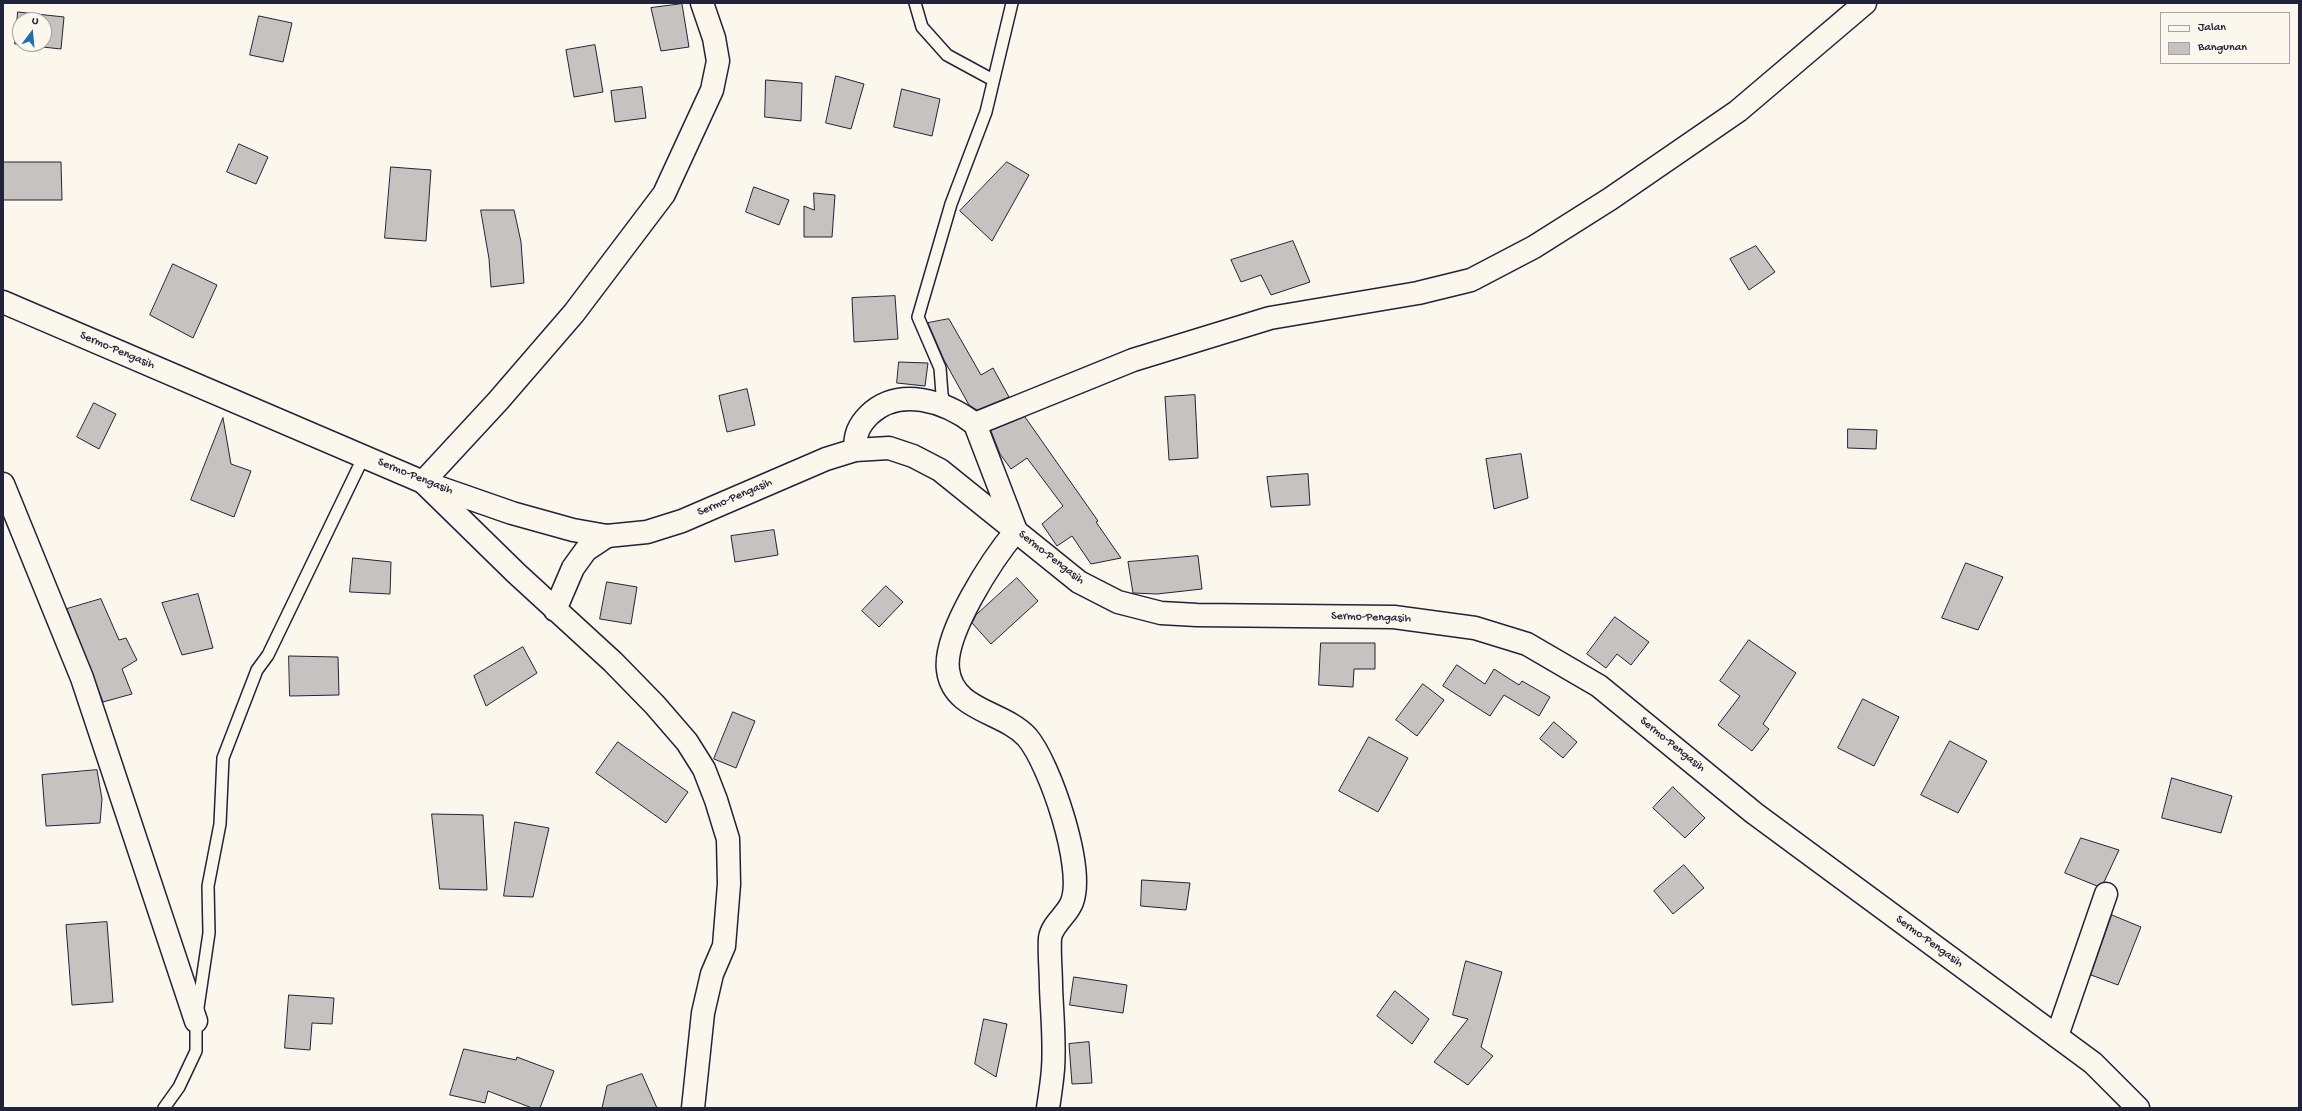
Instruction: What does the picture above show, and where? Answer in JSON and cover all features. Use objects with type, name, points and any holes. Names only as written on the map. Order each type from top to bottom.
[{"type":"street","points":[[693,1108],[703,1014],[712,974],[724,946],[729,884],[728,839],[716,800],[704,769],[687,742],[655,705],[613,662],[555,610],[423,482],[498,401],[574,313],[664,194],[712,90],[718,61],[714,38],[702,3]]},
{"type":"street","points":[[974,424],[1134,360],[1270,318],[1418,293],[1471,280],[1534,247],[1610,199],[1738,111],[1865,3]]},
{"type":"street","name":"Sermo-Pengasih","points":[[3,302],[423,482],[512,513],[573,530],[607,536],[647,532],[682,521],[826,459],[855,450],[889,448],[913,456],[940,470],[1079,582],[1118,602],[1161,613],[1394,617],[1475,628],[1527,644],[1599,686],[1754,813],[2094,1063],[2138,1108]]},
{"type":"street","points":[[855,450],[855,435],[862,422],[877,408],[895,400],[918,399],[946,406],[961,414],[974,424],[1016,531],[998,553],[954,632],[948,669],[951,684],[961,697],[976,707],[1004,721],[1027,737],[1048,772],[1067,832],[1076,885],[1072,903],[1050,936],[1053,1068],[1048,1108]]},
{"type":"street","points":[[3,484],[82,678],[196,1021]]},
{"type":"street","points":[[555,610],[573,568],[586,550],[607,536]]},
{"type":"street","points":[[2057,1036],[2106,894]]},
{"type":"lane","points":[[915,3],[922,27],[947,55],[993,80]]},
{"type":"lane","points":[[946,406],[942,394],[940,368],[918,317],[951,204],[986,112],[1012,3]]},
{"type":"lane","points":[[164,1108],[179,1086],[196,1051],[196,1021],[209,933],[208,886],[220,824],[223,758],[257,670],[268,655],[364,456]]},
{"type":"building","points":[[682,4],[689,47],[661,51],[651,8]]},
{"type":"building","points":[[52,16],[64,17],[61,49],[52,48]]},
{"type":"building","points":[[259,16],[292,23],[283,62],[250,55]]},
{"type":"building","points":[[595,45],[603,92],[574,97],[566,50]]},
{"type":"building","points":[[836,76],[864,84],[851,129],[826,123]]},
{"type":"building","points":[[766,80],[802,83],[801,121],[765,117]]},
{"type":"building","points":[[642,87],[646,118],[615,122],[611,91]]},
{"type":"building","points":[[902,89],[940,99],[932,136],[894,127]]},
{"type":"building","points":[[239,144],[268,157],[256,184],[227,172]]},
{"type":"building","points":[[3,162],[61,162],[62,200],[3,200]]},
{"type":"building","points":[[1007,162],[1029,175],[992,241],[960,211]]},
{"type":"building","points":[[391,167],[431,170],[426,241],[385,238]]},
{"type":"building","points":[[754,187],[789,200],[779,225],[746,212]]},
{"type":"building","points":[[814,193],[835,195],[832,237],[804,237],[804,206],[814,210]]},
{"type":"building","points":[[481,210],[514,210],[521,242],[524,283],[491,287],[489,259]]},
{"type":"building","points":[[1293,241],[1310,282],[1271,295],[1261,275],[1241,282],[1231,260]]},
{"type":"building","points":[[1756,246],[1775,272],[1749,290],[1730,259]]},
{"type":"building","points":[[173,264],[217,285],[193,338],[150,315]]},
{"type":"building","points":[[895,296],[898,339],[854,342],[852,298]]},
{"type":"building","points":[[949,319],[981,375],[993,368],[1009,397],[977,410],[969,405],[944,360],[928,323]]},
{"type":"building","points":[[899,362],[928,363],[925,386],[897,383]]},
{"type":"building","points":[[747,389],[755,425],[727,432],[719,396]]},
{"type":"building","points":[[1195,395],[1198,458],[1169,460],[1165,397]]},
{"type":"building","points":[[94,403],[116,414],[99,449],[77,437]]},
{"type":"building","points":[[1025,417],[1098,521],[1096,522],[1121,558],[1091,564],[1072,536],[1057,546],[1042,524],[1063,506],[1027,458],[1011,469],[1000,454],[991,431]]},
{"type":"building","points":[[223,418],[231,464],[251,471],[234,517],[191,500]]},
{"type":"building","points":[[1848,429],[1877,430],[1876,449],[1848,448]]},
{"type":"building","points":[[1521,454],[1528,498],[1494,509],[1486,459]]},
{"type":"building","points":[[1308,474],[1310,505],[1271,507],[1267,477]]},
{"type":"building","points":[[774,530],[778,555],[735,562],[731,536]]},
{"type":"building","points":[[1198,556],[1202,589],[1157,594],[1133,593],[1128,562]]},
{"type":"building","points":[[353,558],[391,562],[390,594],[350,592]]},
{"type":"building","points":[[1966,563],[2003,577],[1978,630],[1942,618]]},
{"type":"building","points":[[1017,578],[1038,601],[991,644],[972,623],[976,615]]},
{"type":"building","points":[[607,582],[637,587],[631,624],[600,619]]},
{"type":"building","points":[[886,586],[903,602],[879,627],[862,611]]},
{"type":"building","points":[[198,594],[213,648],[182,655],[162,603]]},
{"type":"building","points":[[101,599],[119,640],[126,638],[137,660],[122,669],[132,694],[103,702],[67,609]]},
{"type":"building","points":[[1615,617],[1649,642],[1631,665],[1617,654],[1606,668],[1587,654]]},
{"type":"building","points":[[1749,640],[1796,673],[1763,724],[1769,729],[1752,751],[1718,725],[1740,696],[1720,681]]},
{"type":"building","points":[[1321,643],[1375,643],[1375,669],[1354,669],[1353,687],[1319,685]]},
{"type":"building","points":[[523,647],[537,673],[486,706],[474,676]]},
{"type":"building","points":[[289,656],[338,657],[339,695],[290,696]]},
{"type":"building","points":[[1457,665],[1485,684],[1494,669],[1519,685],[1522,681],[1550,697],[1539,716],[1504,695],[1490,716],[1443,686]]},
{"type":"building","points":[[1423,684],[1444,700],[1417,736],[1396,720]]},
{"type":"building","points":[[1863,699],[1899,717],[1874,766],[1838,748]]},
{"type":"building","points":[[733,712],[755,721],[736,768],[714,759]]},
{"type":"building","points":[[1554,722],[1577,742],[1563,758],[1540,739]]},
{"type":"building","points":[[1369,737],[1408,758],[1378,812],[1339,791]]},
{"type":"building","points":[[1950,741],[1987,761],[1958,813],[1921,795]]},
{"type":"building","points":[[618,742],[688,792],[666,823],[596,773]]},
{"type":"building","points":[[97,770],[102,799],[100,823],[46,826],[42,775]]},
{"type":"building","points":[[2172,778],[2232,796],[2221,833],[2162,818]]},
{"type":"building","points":[[1673,787],[1705,818],[1685,838],[1653,808]]},
{"type":"building","points":[[432,814],[483,815],[487,890],[440,889]]},
{"type":"building","points":[[515,822],[549,828],[533,897],[504,896]]},
{"type":"building","points":[[2081,838],[2119,850],[2104,882],[2097,886],[2065,873]]},
{"type":"building","points":[[1684,865],[1704,888],[1673,914],[1654,891]]},
{"type":"building","points":[[1142,880],[1190,883],[1186,910],[1141,906]]},
{"type":"building","points":[[2112,915],[2141,927],[2118,985],[2091,975]]},
{"type":"building","points":[[107,922],[113,1002],[72,1005],[66,925]]},
{"type":"building","points":[[1466,961],[1502,972],[1481,1047],[1493,1056],[1468,1085],[1434,1062],[1468,1019],[1453,1015]]},
{"type":"building","points":[[1074,977],[1127,985],[1123,1013],[1070,1005]]},
{"type":"building","points":[[1395,991],[1429,1019],[1412,1044],[1377,1016]]},
{"type":"building","points":[[289,995],[334,998],[332,1024],[312,1023],[310,1050],[285,1048]]},
{"type":"building","points":[[984,1019],[1007,1024],[996,1077],[975,1064]]},
{"type":"building","points":[[1089,1042],[1092,1083],[1072,1084],[1069,1044]]},
{"type":"building","points":[[464,1049],[516,1060],[517,1057],[554,1071],[540,1108],[532,1108],[488,1091],[485,1103],[450,1095]]},
{"type":"building","points":[[642,1074],[657,1108],[602,1108],[607,1086]]}]
